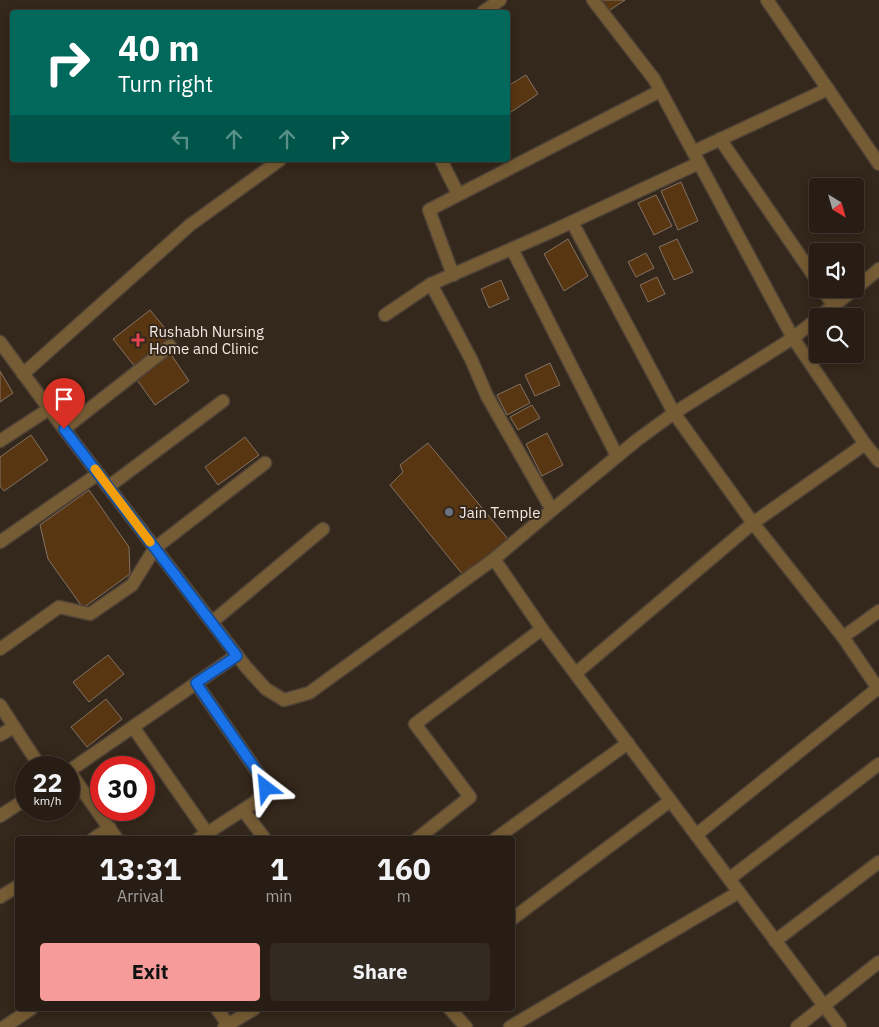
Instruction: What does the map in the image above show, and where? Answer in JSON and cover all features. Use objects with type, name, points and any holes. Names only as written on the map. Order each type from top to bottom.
[{"type":"street","points":[[485,10],[500,0]]},
{"type":"street","points":[[594,0],[654,79],[793,338],[865,444],[879,460]]},
{"type":"street","points":[[767,0],[879,164]]},
{"type":"street","points":[[384,315],[431,284],[572,222],[696,157],[720,139],[828,89]]},
{"type":"street","points":[[453,274],[428,210],[660,91]]},
{"type":"street","points":[[720,139],[809,269]]},
{"type":"street","points":[[23,374],[190,225],[277,162]]},
{"type":"street","points":[[442,162],[458,194]]},
{"type":"street","points":[[572,222],[674,413],[753,524],[843,637],[878,689],[696,835]]},
{"type":"street","points":[[512,249],[618,456]]},
{"type":"street","points":[[864,282],[879,269]]},
{"type":"street","points":[[431,284],[471,359],[487,396],[552,510]]},
{"type":"street","points":[[828,298],[834,306]]},
{"type":"street","points":[[831,308],[844,298]]},
{"type":"street","points":[[0,342],[108,488],[237,656],[266,689],[284,700],[309,693],[494,559],[637,440],[674,413],[793,338],[809,325]]},
{"type":"street","points":[[64,429],[170,346]]},
{"type":"street","points":[[108,488],[222,401]]},
{"type":"street","points":[[0,441],[49,409]]},
{"type":"street","points":[[576,673],[753,524],[865,444]]},
{"type":"street","points":[[0,649],[59,607],[90,614],[132,585],[155,548],[265,463]]},
{"type":"street","points":[[0,542],[98,474]]},
{"type":"street","points":[[212,622],[323,528]]},
{"type":"street","points":[[494,559],[542,629],[840,1027]]},
{"type":"street","points":[[843,637],[879,612]]},
{"type":"street","points":[[422,836],[470,797],[415,724],[542,629]]},
{"type":"street","points":[[80,763],[237,656]]},
{"type":"street","points":[[132,727],[202,836],[243,810],[264,794],[265,783],[196,683]]},
{"type":"street","points":[[0,705],[33,756]]},
{"type":"street","points":[[0,735],[14,727]]},
{"type":"street","points":[[499,836],[628,743]]},
{"type":"street","points":[[729,880],[879,764]]},
{"type":"street","points":[[80,786],[114,834]]},
{"type":"street","points":[[515,917],[670,801]]},
{"type":"street","points":[[0,816],[15,806]]},
{"type":"street","points":[[243,810],[263,836]]},
{"type":"street","points":[[775,941],[879,862]]},
{"type":"street","points":[[0,897],[15,888]]},
{"type":"street","points":[[510,1027],[739,892]]},
{"type":"street","points":[[797,1027],[879,962]]},
{"type":"street","points":[[4,1027],[28,1011]]},
{"type":"street","points":[[218,1011],[226,1026],[251,1011]]},
{"type":"street","points":[[452,1011],[466,1027]]},
{"type":"building","points":[[599,0],[625,0],[607,12]]},
{"type":"building","points":[[526,75],[538,94],[510,113],[510,85]]},
{"type":"building","points":[[681,182],[698,221],[678,230],[661,191]]},
{"type":"building","points":[[656,195],[672,226],[654,235],[638,203]]},
{"type":"building","points":[[568,239],[588,276],[564,291],[544,254]]},
{"type":"building","points":[[677,239],[693,272],[674,280],[659,247]]},
{"type":"building","points":[[646,253],[654,268],[636,277],[628,262]]},
{"type":"building","points":[[657,277],[665,294],[648,302],[640,285]]},
{"type":"building","points":[[501,280],[509,299],[489,308],[481,289]]},
{"type":"building","points":[[150,310],[173,338],[136,368],[113,339]]},
{"type":"building","points":[[170,353],[189,381],[155,405],[135,377]]},
{"type":"building","points":[[550,363],[560,385],[535,396],[525,375]]},
{"type":"building","points":[[0,371],[13,393],[0,402]]},
{"type":"building","points":[[520,384],[530,403],[507,415],[497,395]]},
{"type":"building","points":[[532,405],[540,418],[518,430],[510,417]]},
{"type":"building","points":[[547,433],[563,465],[542,476],[526,444]]},
{"type":"building","points":[[31,435],[48,460],[4,491],[0,486],[0,457]]},
{"type":"building","points":[[245,437],[259,455],[218,485],[205,467]]},
{"type":"building","name":"Jain Temple","points":[[428,443],[508,539],[463,575],[390,485],[403,472],[400,465]]},
{"type":"building","points":[[89,490],[129,547],[130,574],[83,608],[48,559],[40,525]]},
{"type":"building","points":[[108,655],[124,674],[89,702],[73,682]]},
{"type":"building","points":[[106,699],[122,719],[87,747],[71,727]]},
{"type":"slow traffic","points":[[95,469],[150,542]]},
{"type":"place","name":"Rushabh Nursing Home and Clinic","points":[[138,340]]},
{"type":"place","name":"Jain Temple","points":[[449,512]]},
{"type":"route","points":[[64,429],[237,656],[196,683],[265,783],[266,788]]}]
